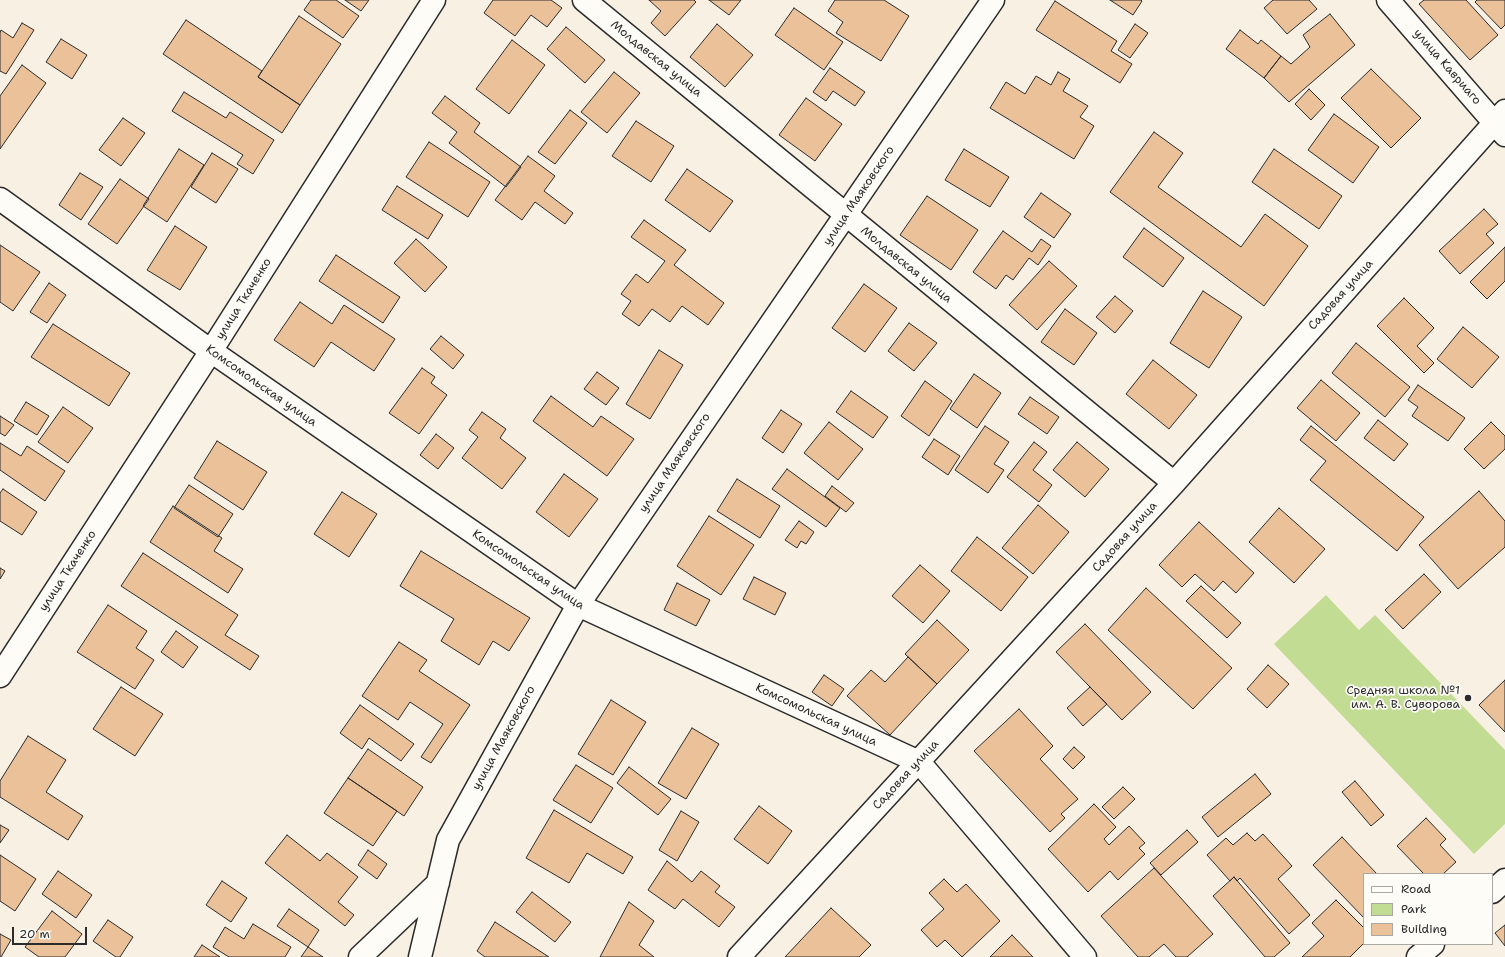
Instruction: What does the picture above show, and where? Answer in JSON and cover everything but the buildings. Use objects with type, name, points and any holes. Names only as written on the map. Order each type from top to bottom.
[{"type":"street","name":"улица Ткаченко","points":[[0,676],[211,351],[434,0]]},
{"type":"street","name":"Молдавская улица","points":[[584,0],[1174,483]]},
{"type":"street","name":"улица Маяковского","points":[[420,957],[448,840],[578,605],[993,0]]},
{"type":"street","name":"улица Кавриаго","points":[[1388,0],[1502,123]]},
{"type":"street","name":"Садовая улица","points":[[739,957],[1502,123]]},
{"type":"street","name":"Комсомольская улица","points":[[0,199],[211,351],[578,605],[919,762],[1085,957]]},
{"type":"street","points":[[1493,891],[1505,880]]},
{"type":"street","points":[[360,957],[438,883]]},
{"type":"street","points":[[1418,957],[1432,945]]},
{"type":"green space","points":[[1326,595],[1359,630],[1375,615],[1505,750],[1505,824],[1474,854],[1274,644]]},
{"type":"place","name":"Средняя школа №1 им. А. В. Суворова","points":[[1468,698]]}]
